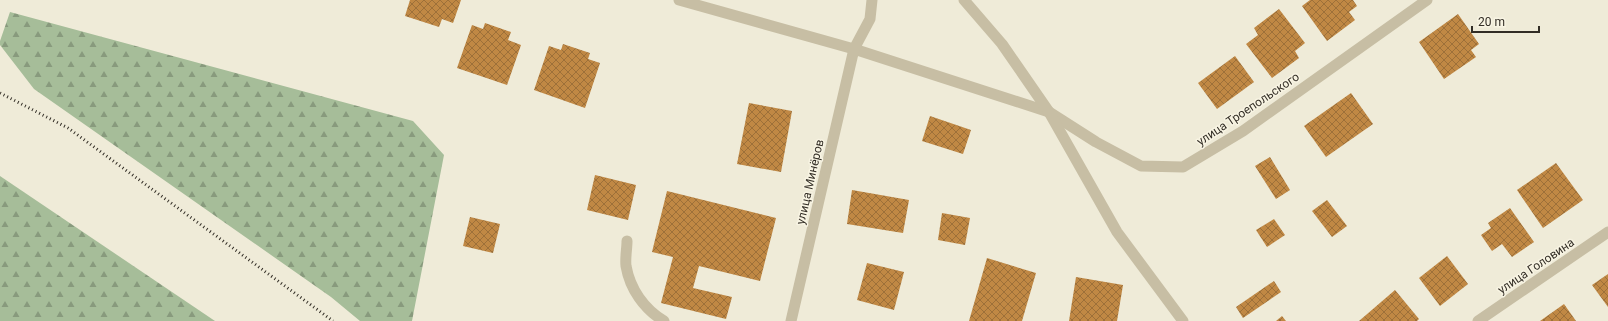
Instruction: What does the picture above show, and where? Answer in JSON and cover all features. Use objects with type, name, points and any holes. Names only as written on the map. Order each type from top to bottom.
[{"type":"street","points":[[679,0],[854,49],[1050,112]]},
{"type":"street","name":"улица Минёров","points":[[791,321],[854,49],[870,19],[872,0]]},
{"type":"street","points":[[964,0],[1002,44],[1050,112],[1117,232],[1183,321]]},
{"type":"street","name":"улица Троепольского","points":[[1050,112],[1096,142],[1141,166],[1183,167],[1243,131],[1427,0]]},
{"type":"street","name":"улица Головина","points":[[1478,321],[1608,232]]},
{"type":"street","points":[[627,241],[626,265],[632,283],[643,304],[655,316],[664,321]]},
{"type":"green space","points":[[10,12],[413,121],[444,155],[412,321],[360,321],[331,297],[34,89],[0,45]]},
{"type":"green space","points":[[0,176],[215,321],[0,321]]},
{"type":"building","points":[[410,0],[461,0],[453,23],[442,19],[439,27],[405,16]]},
{"type":"building","points":[[1310,0],[1353,0],[1357,6],[1349,12],[1355,20],[1327,41],[1302,6]]},
{"type":"building","points":[[1279,9],[1305,43],[1295,51],[1299,58],[1272,78],[1246,44],[1258,35],[1254,28]]},
{"type":"building","points":[[1458,14],[1479,44],[1471,50],[1476,57],[1444,79],[1419,42]]},
{"type":"building","points":[[485,23],[511,32],[508,40],[521,45],[507,85],[457,68],[472,25],[483,29]]},
{"type":"building","points":[[563,44],[590,53],[588,59],[600,63],[585,108],[534,90],[549,46],[561,50]]},
{"type":"building","points":[[1235,56],[1254,82],[1217,109],[1198,83]]},
{"type":"building","points":[[1351,93],[1373,124],[1326,157],[1304,126]]},
{"type":"building","points":[[749,103],[792,111],[781,172],[737,164]]},
{"type":"building","points":[[930,116],[971,130],[963,154],[922,141]]},
{"type":"building","points":[[1270,157],[1290,190],[1276,199],[1255,166]]},
{"type":"building","points":[[1556,163],[1583,200],[1543,228],[1517,190]]},
{"type":"building","points":[[595,175],[636,185],[628,220],[587,210]]},
{"type":"building","points":[[852,190],[909,200],[903,233],[847,224]]},
{"type":"building","points":[[667,191],[776,218],[760,281],[699,266],[693,288],[732,297],[726,319],[661,303],[673,257],[652,252]]},
{"type":"building","points":[[1327,200],[1347,226],[1332,237],[1312,211]]},
{"type":"building","points":[[1510,208],[1534,242],[1512,257],[1502,244],[1492,251],[1481,235],[1491,228],[1488,223]]},
{"type":"building","points":[[942,213],[970,218],[965,245],[938,240]]},
{"type":"building","points":[[470,217],[500,224],[493,253],[463,246]]},
{"type":"building","points":[[1274,219],[1285,235],[1267,247],[1256,230]]},
{"type":"building","points":[[1447,256],[1468,284],[1440,306],[1419,278]]},
{"type":"building","points":[[987,258],[1036,273],[1022,321],[969,321]]},
{"type":"building","points":[[867,263],[904,272],[894,310],[857,300]]},
{"type":"building","points":[[1608,274],[1608,307],[1592,285]]},
{"type":"building","points":[[1076,277],[1123,285],[1117,321],[1069,321]]},
{"type":"building","points":[[1274,281],[1281,292],[1243,318],[1236,307]]},
{"type":"building","points":[[1395,290],[1419,319],[1417,321],[1359,321]]},
{"type":"building","points":[[1564,304],[1576,321],[1540,321]]},
{"type":"building","points":[[1282,316],[1286,321],[1276,321]]},
{"type":"railway","points":[[0,93],[68,128],[333,321]]}]
